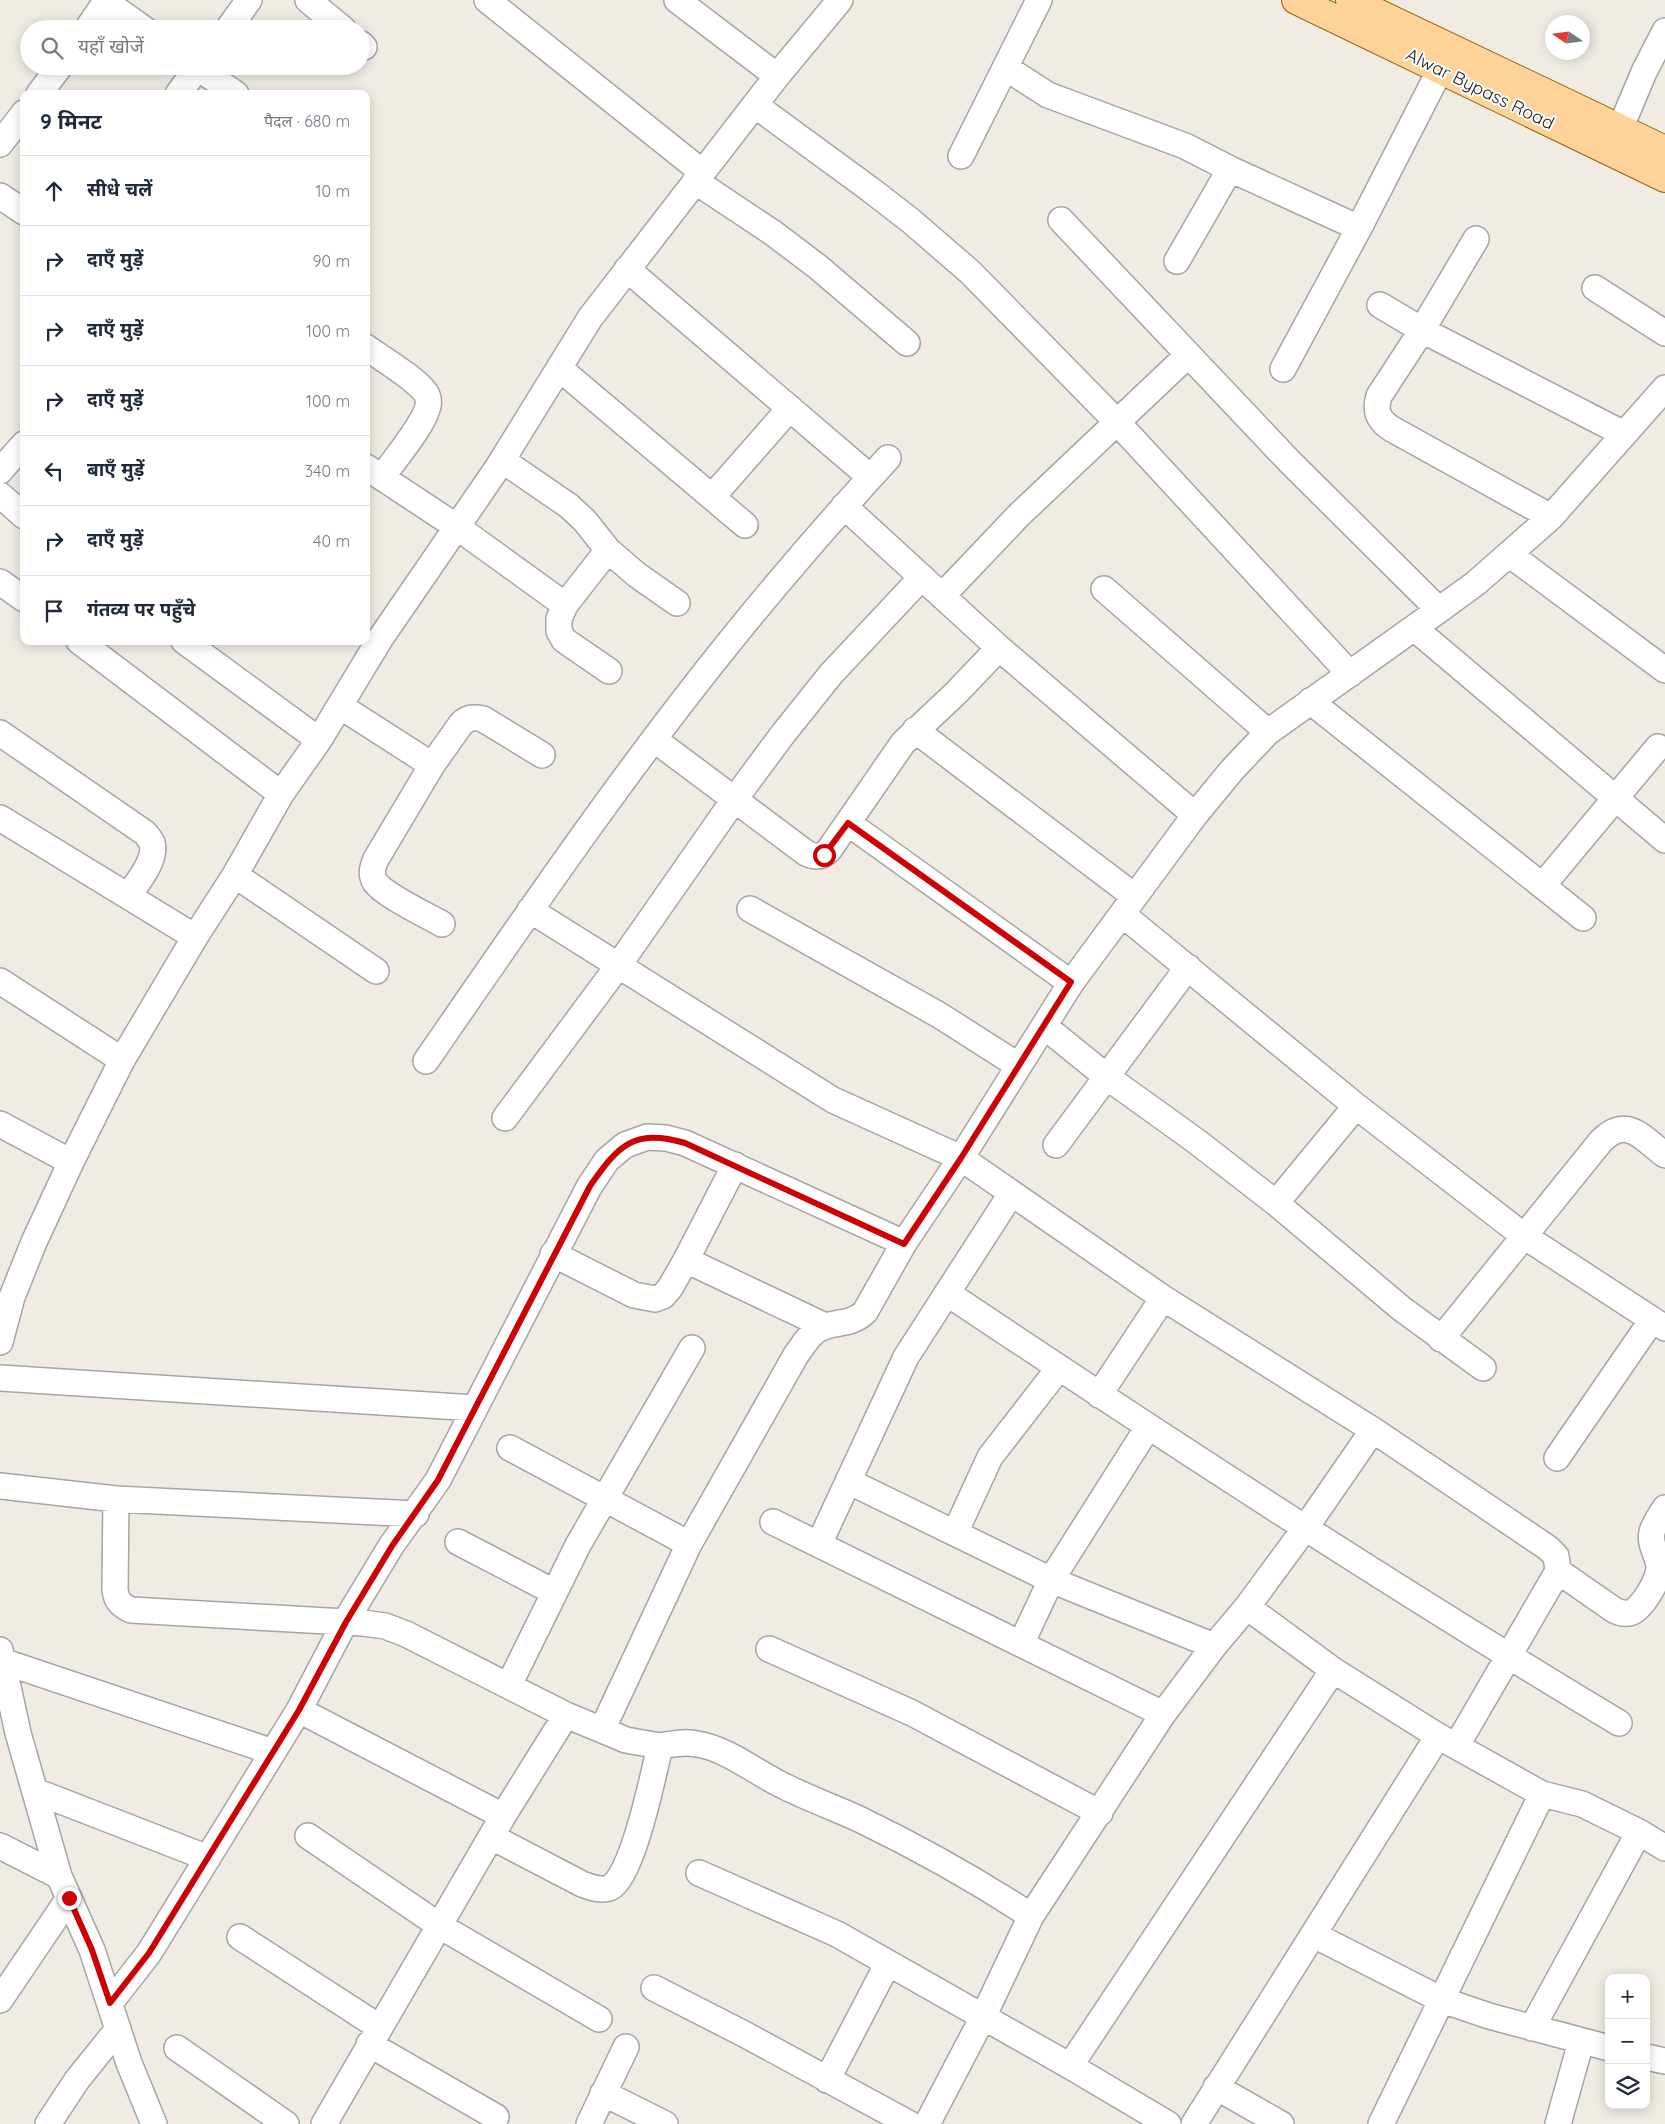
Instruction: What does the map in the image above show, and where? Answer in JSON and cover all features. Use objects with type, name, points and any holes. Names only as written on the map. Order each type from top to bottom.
[{"type":"main road","name":"Alwar Bypass Road","points":[[1296,0],[1665,178]]},
{"type":"main road","name":"Alwar Bypass Road","points":[[1350,0],[1665,150]]},
{"type":"street","points":[[235,20],[249,0]]},
{"type":"street","points":[[308,0],[331,20]]},
{"type":"street","points":[[487,0],[699,176],[818,267],[907,343]]},
{"type":"street","points":[[677,0],[777,76]]},
{"type":"street","points":[[373,634],[457,527],[502,460],[590,318],[754,105],[840,0]]},
{"type":"street","points":[[961,156],[1039,0]]},
{"type":"street","points":[[93,20],[107,1],[132,20]]},
{"type":"street","points":[[1620,129],[1644,72],[1665,30]]},
{"type":"street","points":[[1006,68],[1048,95],[1163,136],[1230,169],[1360,228]]},
{"type":"street","points":[[1283,369],[1360,228],[1440,70]]},
{"type":"street","points":[[42,90],[53,75]]},
{"type":"street","points":[[181,90],[191,75]]},
{"type":"street","points":[[209,75],[230,90]]},
{"type":"street","points":[[754,105],[911,221],[970,272],[1117,422],[1350,674]]},
{"type":"street","points":[[0,144],[20,118]]},
{"type":"street","points":[[1177,261],[1230,169]]},
{"type":"street","points":[[0,196],[20,209]]},
{"type":"street","points":[[1061,220],[1290,460],[1440,610]]},
{"type":"street","points":[[1476,239],[1422,330],[1379,396],[1376,404],[1377,415],[1392,430],[1551,517]]},
{"type":"street","points":[[627,269],[870,477]]},
{"type":"street","points":[[1595,288],[1665,333]]},
{"type":"street","points":[[1380,305],[1422,330],[1624,434]]},
{"type":"street","points":[[370,351],[416,383],[428,398],[428,406],[422,420],[374,472],[457,527],[565,605]]},
{"type":"street","points":[[942,596],[1019,515],[1188,355]]},
{"type":"street","points":[[559,368],[746,526]]},
{"type":"street","points":[[602,1730],[689,1544],[796,1355],[812,1335],[826,1326],[848,1323],[857,1319],[865,1312],[904,1244],[961,1158],[1071,982],[1195,815],[1232,770],[1268,732],[1476,583],[1551,517],[1665,388]]},
{"type":"street","points":[[712,498],[790,408]]},
{"type":"street","points":[[0,471],[20,448]]},
{"type":"street","points":[[426,1060],[530,910],[731,640],[844,506],[888,458]]},
{"type":"street","points":[[502,460],[569,506],[585,521],[608,550],[637,575],[677,603]]},
{"type":"street","points":[[0,495],[20,512]]},
{"type":"street","points":[[844,506],[999,648],[1195,815]]},
{"type":"street","points":[[608,550],[565,605],[559,619],[559,631],[564,640],[609,671]]},
{"type":"street","points":[[1509,554],[1665,670]]},
{"type":"street","points":[[505,1118],[618,966],[734,800],[831,674],[922,576]]},
{"type":"street","points":[[0,582],[20,596]]},
{"type":"street","points":[[1104,589],[1268,732]]},
{"type":"street","points":[[1414,628],[1665,840]]},
{"type":"street","points":[[84,645],[281,794]]},
{"type":"street","points":[[189,645],[319,740]]},
{"type":"street","points":[[0,1342],[12,1297],[23,1269],[71,1162],[122,1060],[195,937],[236,875],[281,794],[340,706],[368,645]]},
{"type":"street","points":[[655,740],[812,856],[824,855],[892,757],[915,730],[943,706],[999,648]]},
{"type":"street","points":[[1310,701],[1583,918]]},
{"type":"street","points":[[340,706],[432,765]]},
{"type":"street","points":[[442,924],[385,891],[374,881],[372,871],[376,859],[432,765],[467,718],[475,717],[484,720],[542,755]]},
{"type":"street","points":[[915,730],[1128,905],[1188,967],[1356,1106],[1524,1236],[1659,1324],[1557,1458]]},
{"type":"street","points":[[0,733],[145,833],[152,842],[152,854],[128,896]]},
{"type":"street","points":[[1543,885],[1658,747]]},
{"type":"street","points":[[0,818],[195,937]]},
{"type":"street","points":[[848,823],[1071,982]]},
{"type":"street","points":[[236,875],[376,971]]},
{"type":"street","points":[[750,909],[931,1010],[1019,1066]]},
{"type":"street","points":[[530,910],[833,1100],[961,1158],[1163,1298],[1373,1430],[1548,1548],[1556,1556],[1558,1571],[1508,1656],[1447,1740],[1314,1935],[1194,2124]]},
{"type":"street","points":[[1056,1145],[1188,967]]},
{"type":"street","points":[[0,981],[122,1060]]},
{"type":"street","points":[[1044,1026],[1107,1077],[1196,1141],[1276,1203],[1402,1309],[1483,1368]]},
{"type":"street","points":[[1276,1203],[1356,1106]]},
{"type":"street","points":[[0,1124],[71,1162]]},
{"type":"street","points":[[1441,1339],[1600,1141],[1611,1131],[1622,1128],[1631,1130],[1665,1155]]},
{"type":"street","points":[[110,2003],[149,1953],[299,1710],[346,1622],[392,1546],[438,1480],[553,1254],[590,1186],[607,1160],[625,1145],[647,1137],[666,1138],[685,1143],[904,1244]]},
{"type":"street","points":[[553,1254],[634,1295],[655,1299],[663,1296],[670,1288],[686,1260],[736,1165]]},
{"type":"street","points":[[818,1544],[906,1357],[1011,1194]]},
{"type":"street","points":[[686,1260],[826,1326]]},
{"type":"street","points":[[947,1293],[1148,1427],[1508,1656],[1619,1723]]},
{"type":"street","points":[[1099,1395],[1163,1298]]},
{"type":"street","points":[[509,1685],[554,1592],[604,1498],[692,1348]]},
{"type":"street","points":[[955,1533],[990,1457],[1058,1368]]},
{"type":"street","points":[[0,1378],[475,1408]]},
{"type":"street","points":[[1021,1644],[1052,1580],[1148,1427]]},
{"type":"street","points":[[927,2124],[983,2017],[1031,1916],[1163,1714],[1214,1646],[1247,1607],[1306,1527],[1373,1430]]},
{"type":"street","points":[[510,1448],[689,1544]]},
{"type":"street","points":[[848,1481],[1052,1580],[1214,1646]]},
{"type":"street","points":[[0,1486],[116,1499],[416,1514]]},
{"type":"street","points":[[116,1499],[114,1588],[116,1598],[122,1605],[131,1610],[346,1622],[385,1626],[406,1634],[566,1715],[626,1740],[660,1746],[679,1742],[699,1744],[724,1753],[785,1787],[857,1818],[914,1846],[977,1881],[1031,1916]]},
{"type":"street","points":[[1558,1571],[1614,1610],[1623,1614],[1636,1610],[1659,1575],[1659,1566],[1651,1541],[1652,1532],[1665,1508]]},
{"type":"street","points":[[773,1522],[1163,1714]]},
{"type":"street","points":[[458,1542],[554,1592]]},
{"type":"street","points":[[1247,1607],[1333,1670],[1447,1740],[1542,1794],[1582,1804],[1640,1832],[1665,1848]]},
{"type":"street","points":[[769,1649],[912,1713],[1100,1813]]},
{"type":"street","points":[[1,1655],[273,1752]]},
{"type":"street","points":[[1,1655],[18,1732],[34,1791],[64,1887],[92,1950],[141,2095],[154,2124]]},
{"type":"street","points":[[1070,2066],[1333,1670]]},
{"type":"street","points":[[299,1710],[498,1826],[582,1884],[596,1889],[609,1888],[620,1880],[627,1866],[648,1799],[660,1746]]},
{"type":"street","points":[[324,2124],[498,1826],[566,1715]]},
{"type":"street","points":[[34,1791],[208,1858]]},
{"type":"street","points":[[1381,2124],[1542,1794]]},
{"type":"street","points":[[1532,2028],[1640,1832]]},
{"type":"street","points":[[308,1836],[440,1926],[599,2019]]},
{"type":"street","points":[[0,1846],[64,1887]]},
{"type":"street","points":[[699,1873],[837,1934],[1070,2066],[1168,2124]]},
{"type":"street","points":[[0,2000],[64,1887]]},
{"type":"street","points":[[1314,1935],[1442,2000],[1532,2028],[1605,2047]]},
{"type":"street","points":[[240,1937],[374,2036],[496,2117]]},
{"type":"street","points":[[827,2080],[888,1964]]},
{"type":"street","points":[[654,1988],[910,2124]]},
{"type":"street","points":[[48,2124],[77,2080],[118,2029]]},
{"type":"street","points":[[1558,2124],[1581,2042]]},
{"type":"street","points":[[588,2124],[626,2047]]},
{"type":"street","points":[[177,2048],[286,2124]]},
{"type":"street","points":[[1650,2058],[1665,2061]]},
{"type":"street","points":[[1216,2087],[1281,2124]]},
{"type":"street","points":[[604,2093],[665,2124]]},
{"type":"route","points":[[69,1898],[92,1950],[110,2003],[149,1953],[299,1710],[346,1622],[392,1546],[438,1480],[553,1254],[590,1186],[607,1160],[625,1145],[647,1137],[666,1138],[685,1143],[904,1244],[961,1158],[1071,982],[848,823],[824,855]]}]
